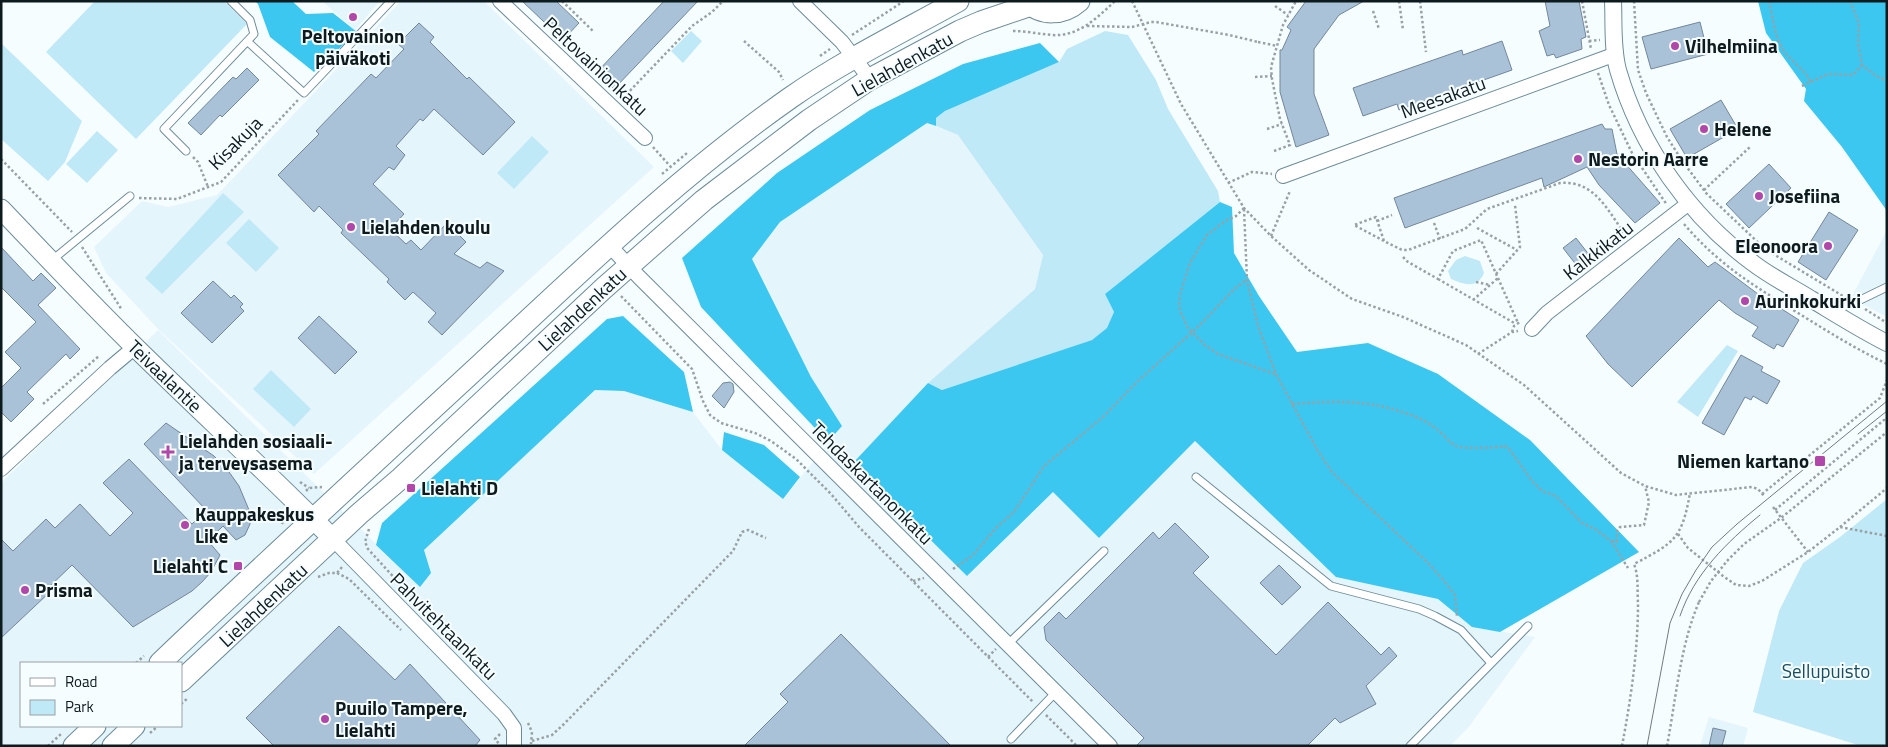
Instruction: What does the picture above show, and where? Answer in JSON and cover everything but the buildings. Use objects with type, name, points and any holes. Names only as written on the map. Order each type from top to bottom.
[{"type":"main road","name":"Lielahdenkatu","points":[[161,662],[609,245],[686,178],[749,127],[793,96],[854,59],[958,1]]},
{"type":"main road","points":[[1028,3],[1041,10],[1054,12],[1068,9],[1079,1]]},
{"type":"main road","name":"Lielahdenkatu","points":[[185,689],[333,539],[634,272],[704,200],[809,120],[870,79],[960,31],[1028,3]]},
{"type":"main road","name":"Teivaalantie","points":[[1,209],[135,347],[333,539]]},
{"type":"main road","points":[[74,746],[94,727]]},
{"type":"main road","points":[[113,746],[133,727]]},
{"type":"street","name":"Peltovainionkatu","points":[[500,1],[645,138]]},
{"type":"street","points":[[800,1],[842,42],[870,79]]},
{"type":"street","points":[[1613,1],[1618,69],[1645,136],[1658,160],[1689,203],[1715,231],[1754,264],[1887,343]]},
{"type":"street","name":"Meesakatu","points":[[1283,176],[1616,54]]},
{"type":"street","name":"Kalkkikatu","points":[[1532,328],[1547,313],[1689,203]]},
{"type":"street","name":"Tehdaskartanonkatu","points":[[609,245],[1110,746]]},
{"type":"street","points":[[1,469],[135,347]]},
{"type":"street","name":"Pahvitehtaankatu","points":[[333,539],[504,714],[514,728],[514,746]]},
{"type":"lane","points":[[186,151],[164,129],[254,34],[250,20],[231,1]]},
{"type":"lane","points":[[248,42],[304,94],[391,1]]},
{"type":"lane","points":[[51,261],[130,196]]},
{"type":"lane","points":[[1831,311],[1854,303],[1887,286]]},
{"type":"lane","points":[[1196,477],[1330,586],[1419,608],[1461,630],[1491,663]]},
{"type":"lane","points":[[1008,644],[1104,551]]},
{"type":"lane","points":[[1410,746],[1528,626]]},
{"type":"lane","points":[[1011,739],[1056,692]]},
{"type":"path","points":[[562,1],[593,31]]},
{"type":"path","points":[[613,108],[692,26],[712,12],[723,1]]},
{"type":"path","points":[[1009,30],[1059,35],[1078,30],[1086,26],[1115,1]]},
{"type":"path","points":[[1132,1],[1181,104],[1244,208],[1271,236],[1309,270],[1352,299],[1403,317],[1466,345],[1524,385],[1621,473],[1645,486],[1676,495],[1752,487],[1758,489],[1765,498]]},
{"type":"path","points":[[1274,151],[1290,145],[1282,124],[1271,67],[1283,25],[1296,1]]},
{"type":"path","points":[[1399,1],[1403,30]]},
{"type":"path","points":[[1420,1],[1426,52]]},
{"type":"path","points":[[1634,1],[1638,70],[1646,93],[1667,137],[1704,190],[1765,249],[1887,323]]},
{"type":"path","points":[[1769,1],[1774,27],[1780,43],[1810,81]]},
{"type":"path","points":[[1850,1],[1859,23],[1858,44],[1862,65],[1876,76],[1887,80]]},
{"type":"path","points":[[1275,6],[1288,15]]},
{"type":"path","points":[[1373,10],[1379,29]]},
{"type":"path","points":[[1086,26],[1132,27],[1156,22],[1277,46]]},
{"type":"path","points":[[744,41],[779,72],[783,80]]},
{"type":"path","points":[[1802,86],[1828,74],[1854,75],[1862,65]]},
{"type":"path","points":[[1255,77],[1272,76]]},
{"type":"path","name":"Kisakuja","points":[[130,196],[139,198],[177,198],[221,182],[304,94]]},
{"type":"path","points":[[1267,129],[1282,124]]},
{"type":"path","points":[[645,138],[670,166]]},
{"type":"path","points":[[1704,190],[1750,147]]},
{"type":"path","points":[[1,159],[70,229],[122,310]]},
{"type":"path","points":[[198,162],[208,187]]},
{"type":"path","points":[[1228,183],[1252,172],[1283,176]]},
{"type":"path","points":[[1384,241],[1376,217],[1354,225],[1384,241],[1404,250],[1465,229],[1488,209],[1560,183],[1584,186],[1594,192],[1626,236]]},
{"type":"path","points":[[1271,236],[1290,191]]},
{"type":"path","points":[[1496,274],[1520,247],[1515,206]]},
{"type":"path","points":[[1244,208],[1247,280],[1258,326],[1276,374],[1318,451],[1332,472],[1428,563],[1445,582],[1454,595],[1461,630]]},
{"type":"path","points":[[1244,208],[1236,216],[1216,227],[1207,235],[1190,263],[1180,294],[1179,306],[1184,322],[1192,332],[1218,354],[1255,365],[1276,374]]},
{"type":"path","points":[[1377,221],[1392,216]]},
{"type":"path","points":[[1434,223],[1440,239]]},
{"type":"path","points":[[1477,228],[1517,250]]},
{"type":"path","points":[[1403,256],[1408,262],[1517,324],[1481,240],[1454,251],[1438,279]]},
{"type":"path","points":[[634,272],[620,296],[692,369],[710,415],[721,423],[755,433],[772,441],[796,459],[913,582],[1077,746]]},
{"type":"path","points":[[1473,300],[1498,278]]},
{"type":"path","points":[[913,582],[960,566],[972,556],[997,527],[1014,512],[1044,466],[1103,417],[1233,290],[1247,280]]},
{"type":"path","points":[[1476,282],[1490,285]]},
{"type":"path","points":[[1478,354],[1512,332],[1532,328]]},
{"type":"path","points":[[43,404],[99,356]]},
{"type":"path","points":[[1762,494],[1880,398],[1887,380]]},
{"type":"path","points":[[1292,404],[1356,401],[1382,406],[1407,413],[1437,429],[1456,446],[1495,448],[1505,446],[1510,449],[1533,482],[1542,491],[1556,496],[1582,523],[1595,529],[1611,541],[1628,568]]},
{"type":"path","points":[[1808,552],[1774,509],[1884,420],[1887,423]]},
{"type":"path","points":[[1667,746],[1684,653],[1693,616],[1712,580],[1744,544],[1781,518],[1887,432]]},
{"type":"path","points":[[297,480],[309,488]]},
{"type":"path","points":[[1611,541],[1617,542],[1617,531],[1620,527],[1644,525],[1648,502],[1645,486]]},
{"type":"path","points":[[1678,534],[1688,548],[1736,585],[1749,586],[1762,581],[1808,552],[1887,488]]},
{"type":"path","points":[[1622,746],[1635,670],[1638,624],[1638,573],[1634,564],[1663,548],[1678,534],[1686,514],[1690,493]]},
{"type":"path","points":[[1840,527],[1887,536]]},
{"type":"path","points":[[532,741],[552,736],[733,552],[742,532],[748,530],[766,538]]},
{"type":"path","points":[[312,583],[319,576],[337,573],[365,542]]},
{"type":"shaded area","points":[[255,1],[292,1],[306,14],[333,13],[357,32],[314,72],[270,37],[258,4]]},
{"type":"shaded area","name":"Peltovainion päiväkoti","points":[[322,1],[380,1],[355,30]]},
{"type":"shaded area","name":"Lielahden koulu","points":[[401,1],[484,1],[654,167],[314,474],[159,330],[106,273],[94,247],[142,201],[168,207],[217,195]]},
{"type":"shaded area","points":[[1758,1],[1887,1],[1887,211],[1842,147],[1804,101],[1806,89],[1766,33]]},
{"type":"shaded area","points":[[1040,43],[1059,62],[945,111],[936,118],[936,126],[927,123],[780,222],[752,259],[811,377],[842,426],[828,442],[701,307],[682,258],[777,173],[870,110],[963,64]]},
{"type":"shaded area","points":[[927,123],[958,135],[1043,255],[1035,289],[928,383],[853,463],[968,576],[1053,492],[1099,538],[1195,441],[1336,577],[1438,599],[1472,627],[1535,637],[1468,728],[1450,746],[1,746],[1,483],[158,330],[420,587],[431,573],[424,550],[595,390],[624,391],[693,412],[722,450],[783,499],[842,426],[811,377],[751,260],[780,222]]},
{"type":"shaded area","points":[[1220,202],[1232,207],[1234,253],[1259,296],[1297,352],[1368,343],[1438,374],[1530,440],[1639,552],[1500,632],[1472,627],[1438,599],[1336,577],[1195,441],[1099,538],[1053,492],[967,576],[853,463],[928,383],[942,390],[1092,340],[1107,328],[1114,312],[1105,294]]},
{"type":"shaded area","points":[[1887,230],[1887,317],[1851,298]]},
{"type":"shaded area","points":[[623,316],[684,372],[693,412],[624,391],[595,390],[424,550],[431,573],[420,587],[376,545],[382,523],[607,319]]},
{"type":"shaded area","points":[[724,432],[764,445],[800,477],[783,499],[722,450]]},
{"type":"shaded area","points":[[1709,717],[1748,728],[1743,746],[1700,746]]},
{"type":"green space","points":[[95,1],[224,1],[247,24],[136,139],[46,52]]},
{"type":"green space","points":[[691,31],[702,41],[683,63],[671,51]]},
{"type":"green space","points":[[1105,31],[1128,35],[1156,80],[1168,109],[1218,191],[1220,202],[1105,294],[1114,312],[1108,328],[1092,340],[942,390],[928,383],[1035,289],[1043,255],[958,135],[936,126],[936,118],[945,111],[1059,62],[1067,49]]},
{"type":"green space","points":[[1,43],[82,121],[65,162],[48,181],[1,139]]},
{"type":"green space","points":[[97,131],[118,150],[87,183],[66,164]]},
{"type":"green space","points":[[532,136],[549,152],[514,189],[497,173]]},
{"type":"green space","points":[[223,193],[244,212],[162,294],[145,278]]},
{"type":"green space","points":[[249,219],[279,248],[256,272],[226,243]]},
{"type":"green space","points":[[1465,256],[1480,261],[1484,273],[1478,282],[1474,284],[1461,283],[1451,279],[1448,271],[1456,260]]},
{"type":"green space","points":[[1727,345],[1738,351],[1698,417],[1677,402]]},
{"type":"green space","points":[[271,370],[311,409],[294,427],[253,389]]},
{"type":"green space","name":"Sellupuisto","points":[[1887,499],[1887,746],[1861,746],[1753,712],[1779,611],[1803,563],[1840,537]]},
{"type":"tram line","points":[[1647,746],[1670,623],[1682,594],[1696,570],[1712,547],[1737,524],[1887,401]]},
{"type":"tram line","points":[[1858,434],[1887,411]]},
{"type":"tram line","points":[[1680,616],[1694,586],[1713,560],[1760,515]]},
{"type":"place","name":"Peltovainion päiväkoti","points":[[353,17]]},
{"type":"place","name":"Vilhelmiina","points":[[1675,46]]},
{"type":"place","name":"Helene","points":[[1704,129]]},
{"type":"place","name":"Nestorin Aarre","points":[[1578,159]]},
{"type":"place","name":"Josefiina","points":[[1759,196]]},
{"type":"place","name":"Lielahden koulu","points":[[351,227]]},
{"type":"place","name":"Eleonoora","points":[[1828,246]]},
{"type":"place","name":"Aurinkokurki","points":[[1745,301]]},
{"type":"place","name":"Lielahden sosiaali- ja terveysasema","points":[[168,452]]},
{"type":"place","name":"Niemen kartano","points":[[1820,461]]},
{"type":"place","name":"Lielahti D","points":[[411,488]]},
{"type":"place","name":"Kauppakeskus Like","points":[[185,525]]},
{"type":"place","name":"Lielahti C","points":[[238,566]]},
{"type":"place","name":"Prisma","points":[[25,590]]},
{"type":"place","name":"Puuilo Tampere, Lielahti","points":[[325,719]]}]
